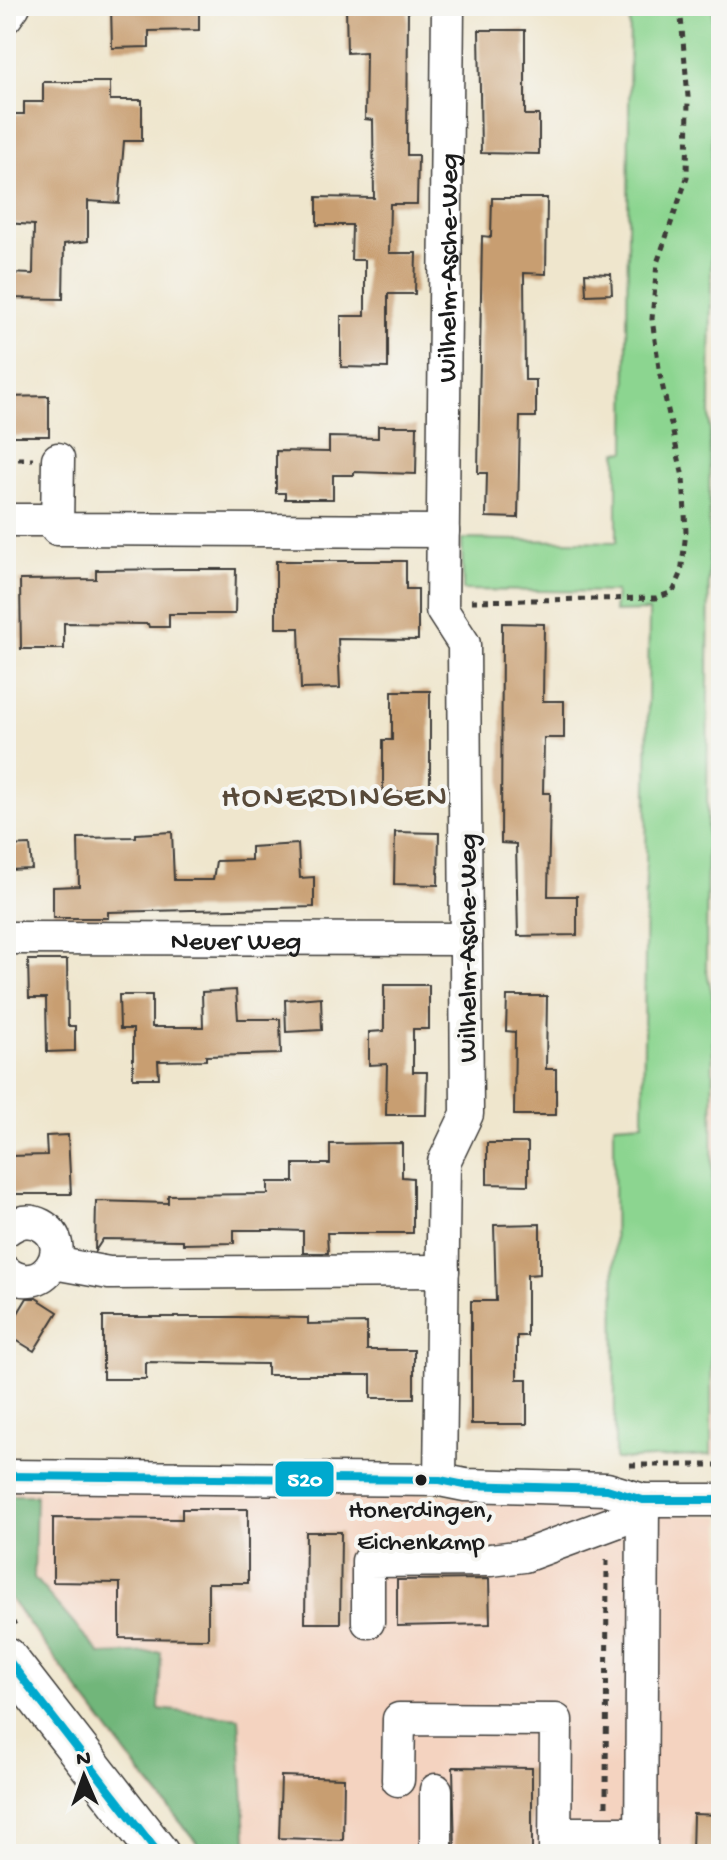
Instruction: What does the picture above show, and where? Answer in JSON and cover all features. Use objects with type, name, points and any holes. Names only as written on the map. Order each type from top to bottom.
[{"type":"main road","points":[[6,1657],[159,1854]]},
{"type":"street","points":[[6,17],[14,6]]},
{"type":"street","name":"Wilhelm-Asche-Weg","points":[[440,1480],[444,1162],[467,1114],[464,644],[442,610],[448,6]]},
{"type":"street","points":[[58,459],[57,529],[443,531]]},
{"type":"street","points":[[6,520],[57,520]]},
{"type":"street","name":"Neuer Weg","points":[[6,938],[465,939]]},
{"type":"street","points":[[6,1230],[19,1222],[33,1221],[45,1227],[54,1237],[57,1250],[54,1263],[46,1274],[34,1280],[21,1280],[6,1272]]},
{"type":"street","points":[[54,1263],[109,1273],[443,1271]]},
{"type":"street","points":[[6,1476],[440,1480],[465,1485],[607,1489],[643,1506]]},
{"type":"street","points":[[368,1622],[368,1561],[491,1560],[524,1556],[607,1525],[643,1506],[721,1500]]},
{"type":"street","points":[[398,1780],[399,1719],[556,1720],[555,1843],[606,1833],[641,1844],[643,1506]]},
{"type":"street","points":[[436,1790],[436,1854]]},
{"type":"path","points":[[442,602],[656,598],[673,592],[681,574],[686,532],[683,477],[660,375],[652,319],[657,263],[687,178],[688,97],[680,6]]},
{"type":"path","points":[[607,1489],[607,1465],[721,1465]]},
{"type":"path","points":[[606,1833],[607,1525]]},
{"type":"shaded area","points":[[713,998],[721,998],[721,1455],[711,1455]]},
{"type":"shaded area","points":[[6,1489],[372,1491],[627,1504],[672,1515],[721,1516],[721,1854],[206,1854],[151,1790],[6,1598]]},
{"type":"green space","points":[[630,6],[713,6],[706,968],[713,998],[711,1455],[615,1460],[614,1125],[643,1123],[649,611],[614,612],[616,592],[463,590],[462,539],[617,542],[617,452],[626,451]]},
{"type":"green space","points":[[6,1495],[36,1495],[34,1578],[100,1654],[161,1652],[159,1709],[239,1718],[247,1854],[206,1854],[140,1772],[6,1593]]},
{"type":"building","points":[[111,6],[199,6],[199,30],[149,31],[149,47],[112,48]]},
{"type":"building","points":[[346,6],[408,6],[407,155],[418,155],[417,204],[390,204],[389,253],[416,253],[415,294],[388,294],[388,368],[341,367],[341,316],[365,316],[365,260],[351,260],[352,225],[317,225],[317,197],[374,198],[373,120],[365,119],[366,52],[347,53]]},
{"type":"building","points":[[479,30],[525,30],[525,115],[539,115],[539,154],[481,153]]},
{"type":"building","points":[[43,82],[110,82],[110,100],[142,100],[142,141],[124,141],[119,203],[88,201],[88,241],[64,244],[63,299],[6,298],[6,273],[33,274],[34,225],[6,223],[6,167],[12,167],[11,114],[24,114],[24,102],[43,102]]},
{"type":"building","points":[[492,198],[547,198],[546,274],[524,273],[525,380],[536,380],[536,417],[520,417],[518,518],[486,517],[487,473],[478,473],[482,236],[491,237]]},
{"type":"building","points":[[585,273],[611,274],[612,294],[586,295]]},
{"type":"building","points":[[49,396],[49,436],[6,436],[6,397]]},
{"type":"building","points":[[378,426],[417,426],[416,474],[354,472],[354,475],[333,475],[333,499],[285,499],[285,493],[276,493],[276,451],[329,452],[329,437],[378,438]]},
{"type":"building","points":[[276,561],[406,561],[406,589],[418,589],[418,640],[338,639],[340,688],[301,689],[299,628],[276,628]]},
{"type":"building","points":[[236,569],[235,614],[169,614],[169,627],[64,623],[64,649],[21,649],[20,580],[96,579],[96,570]]},
{"type":"building","points":[[502,623],[544,624],[543,701],[564,701],[564,738],[544,738],[543,793],[550,793],[548,896],[577,896],[577,935],[518,936],[516,844],[501,843]]},
{"type":"building","points":[[392,691],[430,691],[430,792],[383,792],[383,740],[392,740]]},
{"type":"building","points":[[172,832],[174,880],[213,880],[216,861],[251,860],[251,847],[298,844],[300,878],[314,877],[314,907],[108,912],[108,918],[53,918],[53,887],[79,886],[78,838],[136,837],[136,834]]},
{"type":"building","points":[[395,832],[439,833],[438,885],[394,884]]},
{"type":"building","points":[[30,845],[32,869],[7,870],[6,846]]},
{"type":"building","points":[[28,960],[67,960],[68,1026],[75,1026],[75,1051],[47,1052],[46,998],[29,998]]},
{"type":"building","points":[[384,985],[429,985],[429,1029],[413,1029],[413,1072],[427,1072],[426,1115],[386,1115],[387,1064],[369,1065],[369,1032],[384,1031]]},
{"type":"building","points":[[236,990],[238,1019],[280,1019],[281,1054],[158,1061],[159,1078],[133,1078],[133,1029],[120,1029],[119,995],[152,995],[152,1027],[203,1027],[202,992]]},
{"type":"building","points":[[507,996],[547,996],[546,1069],[556,1069],[556,1115],[514,1115],[515,1032],[506,1031]]},
{"type":"building","points":[[321,997],[322,1030],[286,1032],[285,1000]]},
{"type":"building","points":[[68,1135],[71,1194],[10,1194],[9,1156],[47,1155],[46,1136]]},
{"type":"building","points":[[402,1143],[402,1177],[413,1178],[413,1233],[327,1233],[328,1253],[303,1253],[303,1231],[276,1230],[234,1230],[234,1243],[183,1244],[183,1240],[103,1239],[95,1251],[96,1201],[168,1203],[168,1195],[268,1194],[268,1182],[294,1182],[294,1164],[330,1164],[330,1144]]},
{"type":"building","points":[[487,1143],[528,1143],[528,1185],[487,1184]]},
{"type":"building","points":[[540,1224],[540,1274],[527,1275],[527,1336],[517,1336],[517,1379],[527,1379],[527,1424],[471,1424],[471,1301],[496,1301],[494,1225]]},
{"type":"building","points":[[27,1298],[36,1298],[58,1312],[34,1351],[6,1334],[6,1302],[18,1313]]},
{"type":"building","points":[[103,1317],[308,1318],[308,1324],[367,1323],[367,1350],[414,1350],[414,1398],[371,1398],[371,1375],[267,1375],[267,1364],[146,1362],[146,1379],[103,1379]]},
{"type":"building","points":[[182,1509],[248,1509],[248,1583],[208,1583],[208,1639],[120,1638],[120,1583],[53,1582],[53,1518],[182,1519]]},
{"type":"building","points":[[306,1532],[341,1532],[340,1623],[305,1623]]},
{"type":"building","points":[[489,1579],[490,1624],[397,1626],[397,1580]]},
{"type":"building","points":[[453,1767],[532,1768],[532,1854],[455,1854]]},
{"type":"building","points":[[281,1776],[344,1778],[343,1840],[279,1838]]},
{"type":"building","points":[[693,1814],[721,1815],[721,1854],[692,1854]]},
{"type":"transit line","name":"520","points":[[6,1476],[440,1480],[465,1485],[607,1489],[643,1500],[721,1500]]},
{"type":"transit line","name":"520","points":[[6,1657],[159,1854]]},
{"type":"place","name":"Honerdingen, Eichenkamp","points":[[421,1480]]},
{"type":"district","name":"HONERDINGEN","points":[[335,794]]}]
